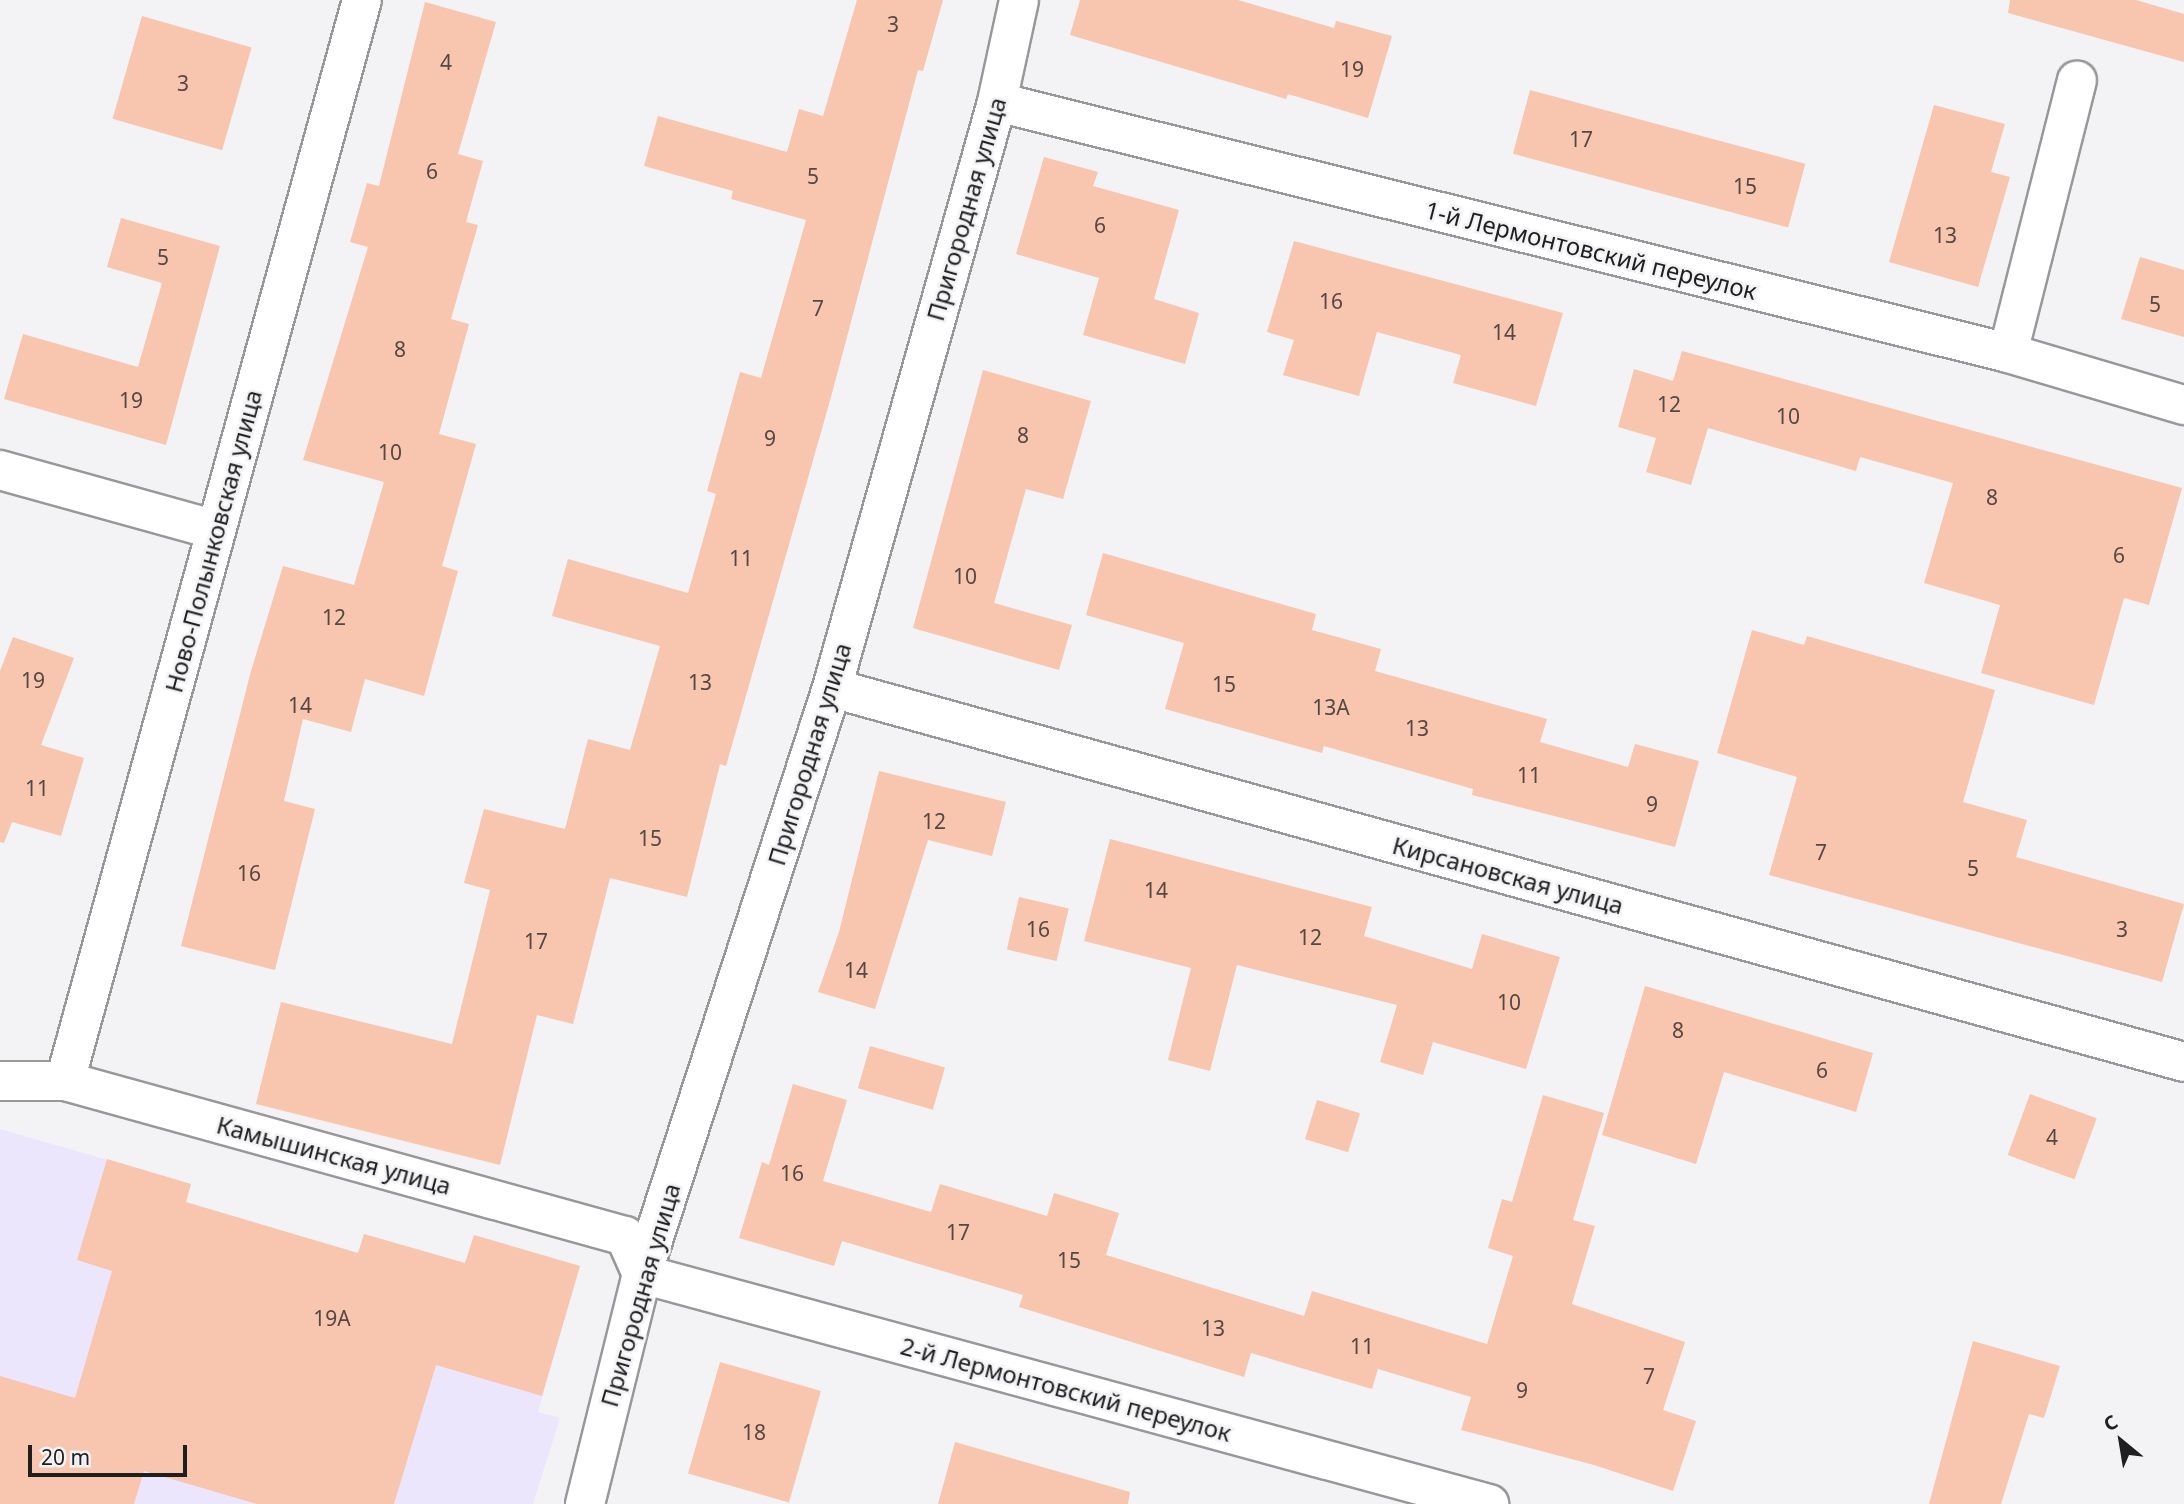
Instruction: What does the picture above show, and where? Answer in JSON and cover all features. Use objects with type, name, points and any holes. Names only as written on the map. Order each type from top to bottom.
[{"type":"street","name":"Ново-Полынковская улица","points":[[65,1081],[362,0]]},
{"type":"street","name":"Пригородная улица","points":[[585,1504],[642,1274],[832,688],[997,102],[1019,0]]},
{"type":"street","points":[[2008,354],[2077,81]]},
{"type":"street","name":"1-й Лермонтовский переулок","points":[[997,102],[2008,354],[2184,405]]},
{"type":"street","points":[[0,470],[216,530]]},
{"type":"street","name":"Кирсановская улица","points":[[832,688],[2184,1062]]},
{"type":"street","name":"Камышинская улица","points":[[0,1081],[65,1081],[625,1236],[642,1274]]},
{"type":"street","name":"2-й Лермонтовский переулок","points":[[642,1274],[1489,1504]]},
{"type":"shaded area","points":[[0,1129],[191,1184],[186,1203],[358,1253],[364,1234],[465,1263],[474,1235],[580,1266],[538,1412],[560,1418],[533,1504],[0,1504]]},
{"type":"building","points":[[857,0],[943,0],[923,71],[918,70],[831,397],[726,766],[720,764],[687,897],[610,878],[573,1024],[537,1015],[500,1165],[256,1104],[281,1002],[452,1044],[490,890],[464,883],[484,809],[565,829],[588,739],[630,750],[660,646],[552,616],[568,559],[688,593],[716,494],[707,491],[740,372],[761,378],[806,220],[731,199],[733,191],[644,166],[658,116],[787,152],[799,109],[823,116]]},
{"type":"building","points":[[1080,0],[1238,0],[1334,28],[1336,21],[1392,36],[1368,118],[1288,94],[1286,99],[1070,35]]},
{"type":"building","points":[[2010,0],[2136,0],[2184,14],[2184,62],[2008,13]]},
{"type":"building","points":[[425,2],[496,22],[458,154],[483,161],[466,222],[478,225],[451,319],[469,324],[439,434],[476,444],[442,566],[458,571],[424,696],[365,679],[351,732],[303,719],[284,801],[315,809],[275,970],[181,946],[251,671],[283,566],[354,585],[384,482],[303,460],[368,247],[350,242],[367,183],[379,186]]},
{"type":"building","points":[[142,16],[252,47],[222,150],[113,119]]},
{"type":"building","points":[[1530,90],[1805,164],[1788,228],[1513,154]]},
{"type":"building","points":[[1934,105],[2005,124],[1991,172],[2010,177],[1978,287],[1889,262]]},
{"type":"building","points":[[1044,157],[1098,172],[1093,186],[1179,210],[1154,299],[1199,313],[1185,364],[1083,335],[1099,278],[1016,254]]},
{"type":"building","points":[[121,218],[220,246],[166,445],[4,399],[23,334],[138,367],[162,283],[107,267]]},
{"type":"building","points":[[1294,241],[1563,313],[1536,406],[1453,383],[1461,355],[1377,332],[1359,396],[1283,375],[1294,340],[1267,332]]},
{"type":"building","points":[[2140,257],[2184,270],[2184,337],[2121,319]]},
{"type":"building","points":[[1682,351],[2182,488],[2149,605],[2124,598],[2094,705],[1981,673],[2000,605],[1924,583],[1953,483],[1860,457],[1856,471],[1708,428],[1691,485],[1646,472],[1656,438],[1618,427],[1634,369],[1673,381]]},
{"type":"building","points":[[983,370],[1091,401],[1063,499],[1026,489],[994,603],[1072,625],[1059,670],[913,628]]},
{"type":"building","points":[[1103,553],[1316,614],[1312,630],[1381,649],[1375,671],[1547,719],[1540,742],[1628,767],[1635,744],[1699,761],[1675,847],[1472,795],[1473,789],[1324,746],[1322,753],[1165,709],[1184,643],[1086,615]]},
{"type":"building","points":[[1752,630],[1804,645],[1807,636],[1995,690],[1963,802],[2027,820],[2016,857],[2184,904],[2162,982],[1769,875],[1797,777],[1717,753]]},
{"type":"building","points":[[13,637],[74,658],[41,745],[84,758],[61,836],[12,822],[4,843],[0,842],[0,671]]},
{"type":"building","points":[[879,771],[1006,802],[992,856],[928,840],[875,1009],[818,992],[839,932]]},
{"type":"building","points":[[1110,839],[1372,907],[1364,936],[1472,969],[1482,934],[1560,957],[1526,1069],[1433,1042],[1423,1075],[1380,1062],[1397,1005],[1237,965],[1210,1071],[1168,1060],[1191,968],[1084,941]]},
{"type":"building","points":[[1019,897],[1069,908],[1057,961],[1007,950]]},
{"type":"building","points":[[1645,986],[1873,1053],[1856,1112],[1724,1072],[1696,1164],[1602,1135]]},
{"type":"building","points":[[870,1046],[945,1067],[933,1110],[858,1088]]},
{"type":"building","points":[[793,1084],[847,1100],[823,1181],[931,1212],[940,1184],[1047,1216],[1054,1193],[1119,1213],[1106,1255],[1304,1316],[1312,1291],[1487,1344],[1513,1256],[1488,1248],[1502,1199],[1512,1202],[1543,1095],[1604,1113],[1573,1220],[1595,1226],[1572,1304],[1685,1342],[1663,1410],[1696,1421],[1673,1491],[1594,1465],[1461,1430],[1471,1397],[1378,1369],[1372,1389],[1251,1353],[1244,1377],[1019,1307],[1023,1295],[842,1241],[834,1266],[739,1238],[762,1162],[769,1165]]},
{"type":"building","points":[[2030,1094],[2097,1118],[2074,1179],[2008,1155]]},
{"type":"building","points":[[1317,1100],[1360,1113],[1348,1152],[1305,1139]]},
{"type":"building","points":[[107,1159],[191,1184],[186,1202],[358,1253],[364,1234],[465,1263],[474,1235],[580,1266],[542,1396],[436,1365],[394,1504],[257,1504],[144,1471],[134,1504],[0,1504],[0,1376],[75,1398],[112,1271],[77,1260]]},
{"type":"building","points":[[1973,1341],[2060,1366],[2044,1418],[2029,1414],[2001,1504],[1929,1504]]},
{"type":"building","points":[[720,1362],[821,1391],[789,1502],[688,1474]]},
{"type":"building","points":[[955,1442],[1130,1492],[1128,1504],[938,1504]]}]
